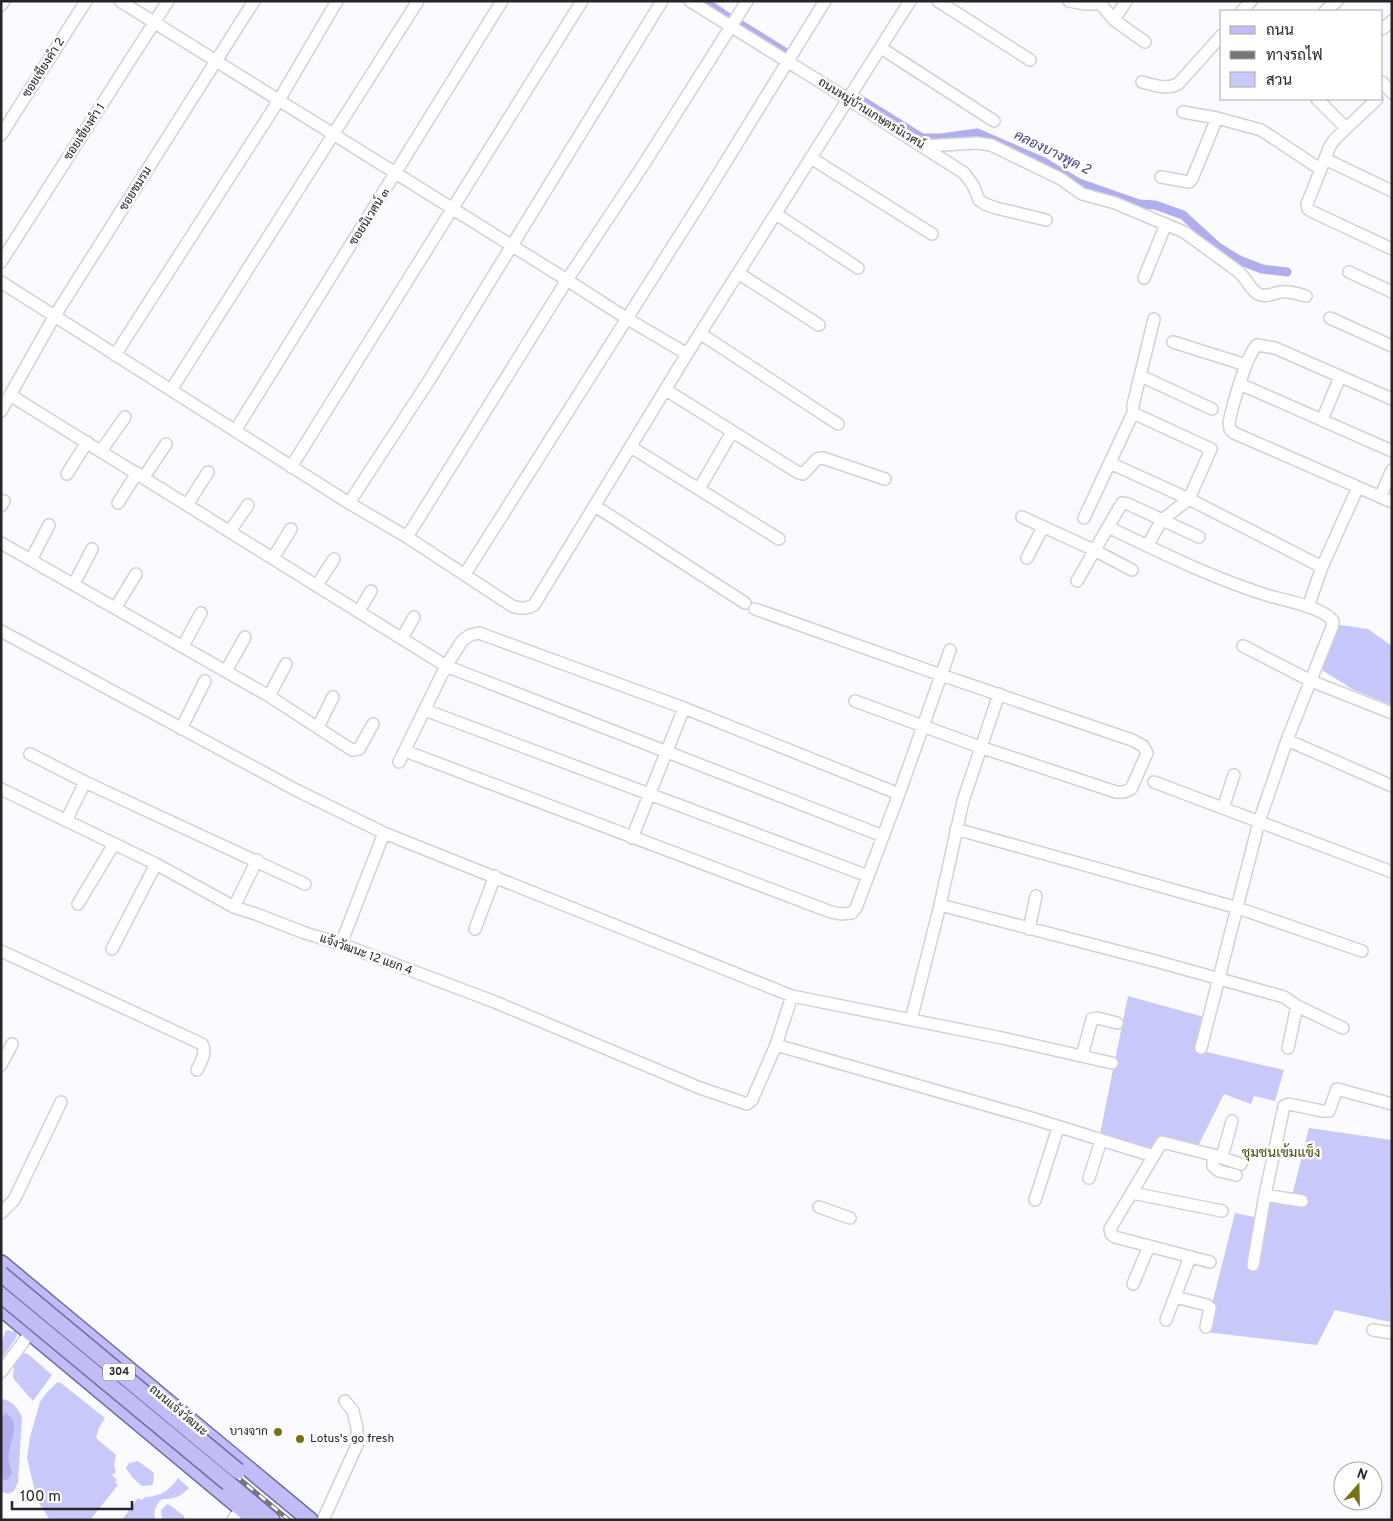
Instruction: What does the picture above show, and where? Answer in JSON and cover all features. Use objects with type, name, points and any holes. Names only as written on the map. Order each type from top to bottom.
[{"type":"main road","points":[[1,1291],[7,1284],[8,1277],[3,1268]]},
{"type":"main road","name":"ถนนแจ้งวัฒนะ","points":[[3,1268],[52,1306],[310,1520]]},
{"type":"main road","name":"ถนนแจ้งวัฒนะ","points":[[3,1268],[297,1520]]},
{"type":"main road","name":"ถนนแจ้งวัฒนะ","points":[[1,1295],[272,1520]]},
{"type":"main road","points":[[30,1332],[52,1306]]},
{"type":"main road","name":"304","points":[[1,1308],[245,1516]]},
{"type":"main road","points":[[61,1359],[58,1352],[63,1339],[76,1333],[86,1334]]},
{"type":"street","points":[[1,5],[4,1]]},
{"type":"street","name":"ซอยเชียงคำ 2","points":[[1,136],[86,1]]},
{"type":"street","points":[[120,1],[626,318],[687,354]]},
{"type":"street","name":"ซอยเชียงคำ 1","points":[[1,262],[168,1]]},
{"type":"street","name":"ซอยชมรม","points":[[1,410],[54,317],[254,1]]},
{"type":"street","points":[[115,355],[279,100],[338,1]]},
{"type":"street","points":[[171,390],[418,1]]},
{"type":"street","name":"ซอยนิเวศน์ ๓","points":[[235,431],[397,173],[502,1]]},
{"type":"street","points":[[291,466],[454,209],[582,1]]},
{"type":"street","points":[[349,503],[430,379],[662,1]]},
{"type":"street","name":"ถนนหมู่บ้านเกษตรนิเวศน์","points":[[690,1],[924,146],[964,174],[973,185],[979,200],[984,204],[1046,220]]},
{"type":"street","points":[[407,537],[568,280],[747,1]]},
{"type":"street","points":[[465,574],[709,190],[825,1]]},
{"type":"street","points":[[1,282],[349,503],[407,537],[512,606],[521,609],[527,608],[534,605],[687,354],[910,1]]},
{"type":"street","points":[[938,1],[1030,60]]},
{"type":"street","points":[[1069,1],[1084,4],[1102,3],[1114,20],[1145,42]]},
{"type":"street","points":[[1114,20],[1126,1]]},
{"type":"street","points":[[1326,10],[1337,1]]},
{"type":"street","points":[[1142,82],[1166,88],[1171,88],[1178,84],[1220,37]]},
{"type":"street","points":[[881,48],[994,121]]},
{"type":"street","points":[[1318,100],[1346,128]]},
{"type":"street","points":[[1376,100],[1330,146],[1307,204],[1308,209],[1392,249]]},
{"type":"street","points":[[1183,112],[1217,118],[1261,130],[1322,164],[1392,191]]},
{"type":"street","points":[[1162,177],[1189,182],[1192,179],[1217,118]]},
{"type":"street","points":[[924,146],[977,143],[991,145],[1061,179],[1082,194],[1100,198],[1184,232],[1239,272],[1247,279],[1256,293],[1264,296],[1288,292],[1306,296]]},
{"type":"street","points":[[811,158],[932,234]]},
{"type":"street","points":[[776,214],[858,268]]},
{"type":"street","points":[[1144,278],[1166,224]]},
{"type":"street","points":[[1349,272],[1392,292]]},
{"type":"street","points":[[738,273],[819,325]]},
{"type":"street","points":[[1330,318],[1392,346]]},
{"type":"street","points":[[1084,518],[1133,413],[1133,405],[1154,319]]},
{"type":"street","points":[[701,334],[838,424]]},
{"type":"street","points":[[1174,342],[1246,365]]},
{"type":"street","points":[[1392,399],[1275,348],[1257,345],[1252,350],[1246,365],[1229,423],[1230,429],[1234,433],[1392,502]]},
{"type":"street","points":[[1141,376],[1212,409]]},
{"type":"street","points":[[1322,420],[1340,377]]},
{"type":"street","points":[[1240,384],[1392,451]]},
{"type":"street","points":[[666,390],[803,474],[816,459],[823,458],[885,480]]},
{"type":"street","points":[[10,395],[446,666],[883,836]]},
{"type":"street","points":[[1133,413],[1211,446],[1189,499],[1162,520],[1147,546]]},
{"type":"street","points":[[101,451],[125,417]]},
{"type":"street","points":[[699,489],[732,432]]},
{"type":"street","points":[[68,474],[87,442]]},
{"type":"street","points":[[118,504],[166,444]]},
{"type":"street","points":[[631,447],[779,539]]},
{"type":"street","points":[[1110,463],[1189,499],[1322,567]]},
{"type":"street","points":[[1380,497],[1392,470]]},
{"type":"street","points":[[187,505],[208,472]]},
{"type":"street","points":[[1308,607],[1322,567],[1358,487]]},
{"type":"street","points":[[1077,581],[1122,503],[1128,504],[1199,537]]},
{"type":"street","points":[[230,531],[248,505]]},
{"type":"street","points":[[595,506],[750,606],[942,675],[1132,740],[1143,746],[1147,754],[1131,789],[1124,792],[1116,792],[980,747],[855,701]]},
{"type":"street","points":[[1022,517],[1094,550],[1132,570]]},
{"type":"street","points":[[31,560],[49,525]]},
{"type":"street","points":[[1027,558],[1043,526]]},
{"type":"street","points":[[1108,527],[1205,573],[1251,590],[1308,607],[1330,617],[1333,621],[1287,740],[1259,822],[1201,1048]]},
{"type":"street","points":[[273,558],[291,529]]},
{"type":"street","points":[[1,543],[269,696],[352,750],[356,751],[359,749],[373,724]]},
{"type":"street","points":[[74,584],[92,549]]},
{"type":"street","points":[[317,585],[334,559]]},
{"type":"street","points":[[116,607],[136,574]]},
{"type":"street","points":[[358,611],[371,591]]},
{"type":"street","points":[[183,646],[201,613]]},
{"type":"street","points":[[402,638],[414,617]]},
{"type":"street","points":[[1,631],[296,790],[384,832],[792,996],[1112,1063]]},
{"type":"street","points":[[399,762],[446,666],[462,641],[470,634],[479,633],[684,708],[899,794]]},
{"type":"street","points":[[226,671],[245,637]]},
{"type":"street","points":[[1243,646],[1311,681],[1392,713]]},
{"type":"street","points":[[405,751],[831,912],[852,914],[856,908],[899,794],[950,650]]},
{"type":"street","points":[[269,696],[286,664]]},
{"type":"street","points":[[181,729],[205,681]]},
{"type":"street","points":[[911,1020],[940,905],[963,800],[999,694]]},
{"type":"street","points":[[318,727],[333,697]]},
{"type":"street","points":[[632,838],[684,708]]},
{"type":"street","points":[[425,710],[868,876]]},
{"type":"street","points":[[1287,740],[1392,786]]},
{"type":"street","points":[[30,754],[85,782],[257,860],[305,884]]},
{"type":"street","points":[[1223,808],[1234,775]]},
{"type":"street","points":[[66,821],[85,782]]},
{"type":"street","points":[[1154,782],[1392,872]]},
{"type":"street","name":"แจ้งวัฒนะ 12 แยก 4","points":[[1,789],[156,864],[234,907],[341,944],[495,1002],[740,1103],[747,1104],[752,1100],[776,1045]]},
{"type":"street","points":[[956,829],[1238,908],[1362,951]]},
{"type":"street","points":[[341,944],[384,832]]},
{"type":"street","points":[[78,904],[114,844]]},
{"type":"street","points":[[234,907],[257,860]]},
{"type":"street","points":[[112,949],[156,864]]},
{"type":"street","points":[[476,929],[494,876]]},
{"type":"street","points":[[1029,929],[1036,896]]},
{"type":"street","points":[[940,905],[1284,998],[1343,1028]]},
{"type":"street","points":[[1,951],[202,1044],[204,1049],[203,1056],[197,1070]]},
{"type":"street","points":[[792,996],[776,1045],[1018,1114],[1153,1156]]},
{"type":"street","points":[[1288,1048],[1297,1006]]},
{"type":"street","points":[[1082,1056],[1092,1020],[1096,1018],[1117,1023]]},
{"type":"street","points":[[1,1065],[12,1044]]},
{"type":"street","points":[[1253,1265],[1265,1195],[1284,1106],[1289,1104],[1322,1111],[1328,1110],[1337,1089],[1392,1104]]},
{"type":"street","points":[[1,1213],[14,1200],[61,1102]]},
{"type":"street","points":[[1232,1121],[1213,1166],[1219,1171],[1236,1175]]},
{"type":"street","points":[[1036,1200],[1058,1128]]},
{"type":"street","points":[[1089,1178],[1101,1140]]},
{"type":"street","points":[[1210,1262],[1115,1237],[1111,1234],[1110,1229],[1158,1145],[1162,1142],[1240,1164]]},
{"type":"street","points":[[1132,1193],[1222,1211]]},
{"type":"street","points":[[1265,1195],[1302,1201]]},
{"type":"street","points":[[819,1207],[850,1218]]},
{"type":"street","points":[[1133,1284],[1149,1246]]},
{"type":"street","points":[[1166,1320],[1190,1256]]},
{"type":"street","points":[[1175,1297],[1207,1305],[1210,1311],[1206,1328]]},
{"type":"street","points":[[1374,1330],[1392,1333]]},
{"type":"street","points":[[1,1372],[30,1332]]},
{"type":"street","points":[[323,1520],[357,1445],[357,1428],[353,1411],[346,1402]]},
{"type":"green space","points":[[1128,996],[1204,1017],[1194,1049],[1284,1070],[1275,1101],[1254,1096],[1251,1104],[1224,1094],[1196,1150],[1160,1138],[1154,1149],[1100,1134]]},
{"type":"green space","points":[[1309,1128],[1392,1140],[1392,1290],[1390,1290],[1390,1322],[1335,1310],[1317,1345],[1205,1332],[1235,1213],[1263,1219],[1267,1195],[1291,1200]]},
{"type":"green space","points":[[6,1330],[16,1332],[17,1336],[1,1360],[1,1345]]},
{"type":"green space","points":[[24,1353],[28,1354],[52,1375],[33,1401],[13,1378],[14,1365]]},
{"type":"green space","points":[[58,1382],[105,1418],[96,1438],[116,1455],[114,1465],[116,1472],[112,1475],[117,1480],[115,1482],[118,1485],[90,1520],[50,1520],[37,1500],[27,1458],[30,1437],[40,1402]]},
{"type":"green space","points":[[4,1399],[15,1406],[22,1417],[18,1482],[14,1491],[8,1494],[1,1491],[1,1401]]},
{"type":"green space","points":[[138,1461],[154,1473],[153,1485],[142,1486],[126,1468],[129,1463]]},
{"type":"green space","points":[[178,1478],[189,1488],[177,1497],[162,1499],[155,1509],[156,1520],[122,1520],[138,1498],[141,1500],[145,1497],[164,1492]]},
{"type":"green space","points":[[167,1504],[184,1516],[185,1520],[162,1520],[161,1510]]},
{"type":"shaded area","points":[[1334,624],[1368,629],[1392,646],[1392,705],[1354,690],[1320,669]]},
{"type":"shaded area","points":[[5,1413],[14,1422],[9,1455],[12,1473],[7,1480],[1,1479],[1,1419]]},
{"type":"waterway","name":"คลองบางพูด 2","points":[[704,1],[729,18]]},
{"type":"waterway","name":"คลองบางพูด 2","points":[[738,23],[788,54]]},
{"type":"waterway","name":"คลองบางพูด 2","points":[[858,98],[922,138],[941,138],[977,133],[1044,162],[1079,183],[1139,204],[1155,205],[1183,215],[1218,247],[1239,260],[1262,269],[1287,272]]},
{"type":"railway","points":[[1,1280],[289,1520]]},
{"type":"place","name":"บางจาก","points":[[278,1432]]},
{"type":"place","name":"Lotus's go fresh","points":[[300,1439]]},
{"type":"district","name":"ชุมชนเข้มแข็ง","points":[[1281,1153]]}]
